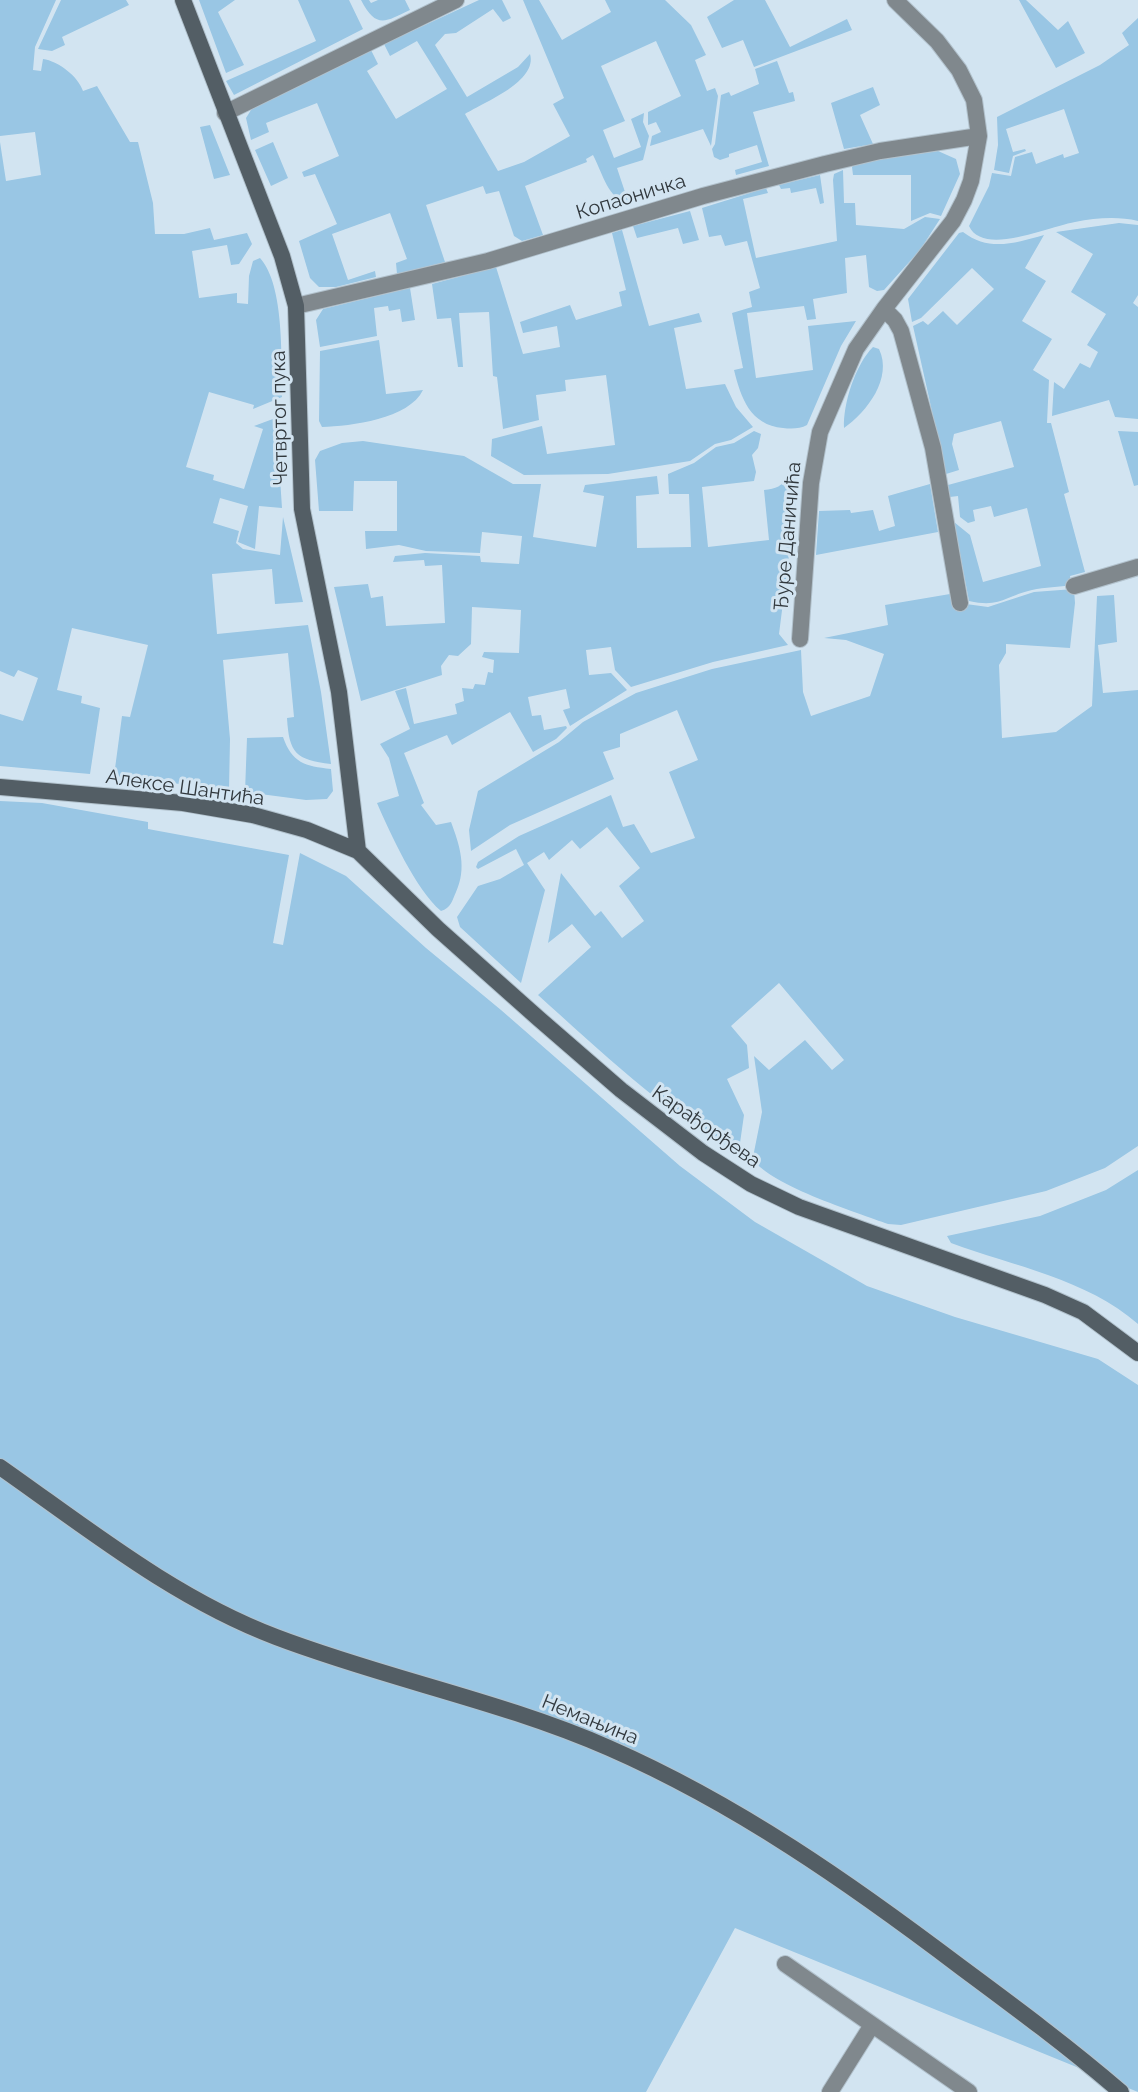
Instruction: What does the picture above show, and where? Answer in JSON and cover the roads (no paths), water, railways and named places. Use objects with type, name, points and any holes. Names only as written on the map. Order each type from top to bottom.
[{"type":"street","name":"Четвртог пука","points":[[183,0],[282,256],[296,306],[302,509],[339,692],[358,851]]},
{"type":"street","points":[[225,113],[456,0]]},
{"type":"street","name":"Ђуре Даничића","points":[[800,639],[811,483],[817,444],[856,349],[953,221],[971,181],[979,136],[974,100],[959,70],[937,41],[895,0]]},
{"type":"street","name":"Копаоничка","points":[[296,306],[488,261],[703,196],[825,164],[880,151],[979,136]]},
{"type":"street","points":[[884,309],[901,331],[933,448],[960,603]]},
{"type":"street","points":[[1074,586],[1138,567]]},
{"type":"street","name":"Алексе Шантића","points":[[0,787],[183,803],[253,815],[307,830],[358,851]]},
{"type":"street","name":"Карађорђева","points":[[358,851],[438,929],[621,1090],[703,1153],[751,1184],[799,1207],[1045,1295],[1083,1312],[1138,1353]]},
{"type":"street","name":"Немањина","points":[[0,1467],[181,1591],[243,1623],[318,1651],[544,1721],[669,1776],[722,1804],[807,1857],[926,1940],[1121,2092]]},
{"type":"street","points":[[785,1964],[969,2092]]},
{"type":"street","points":[[830,2092],[872,2025]]}]
